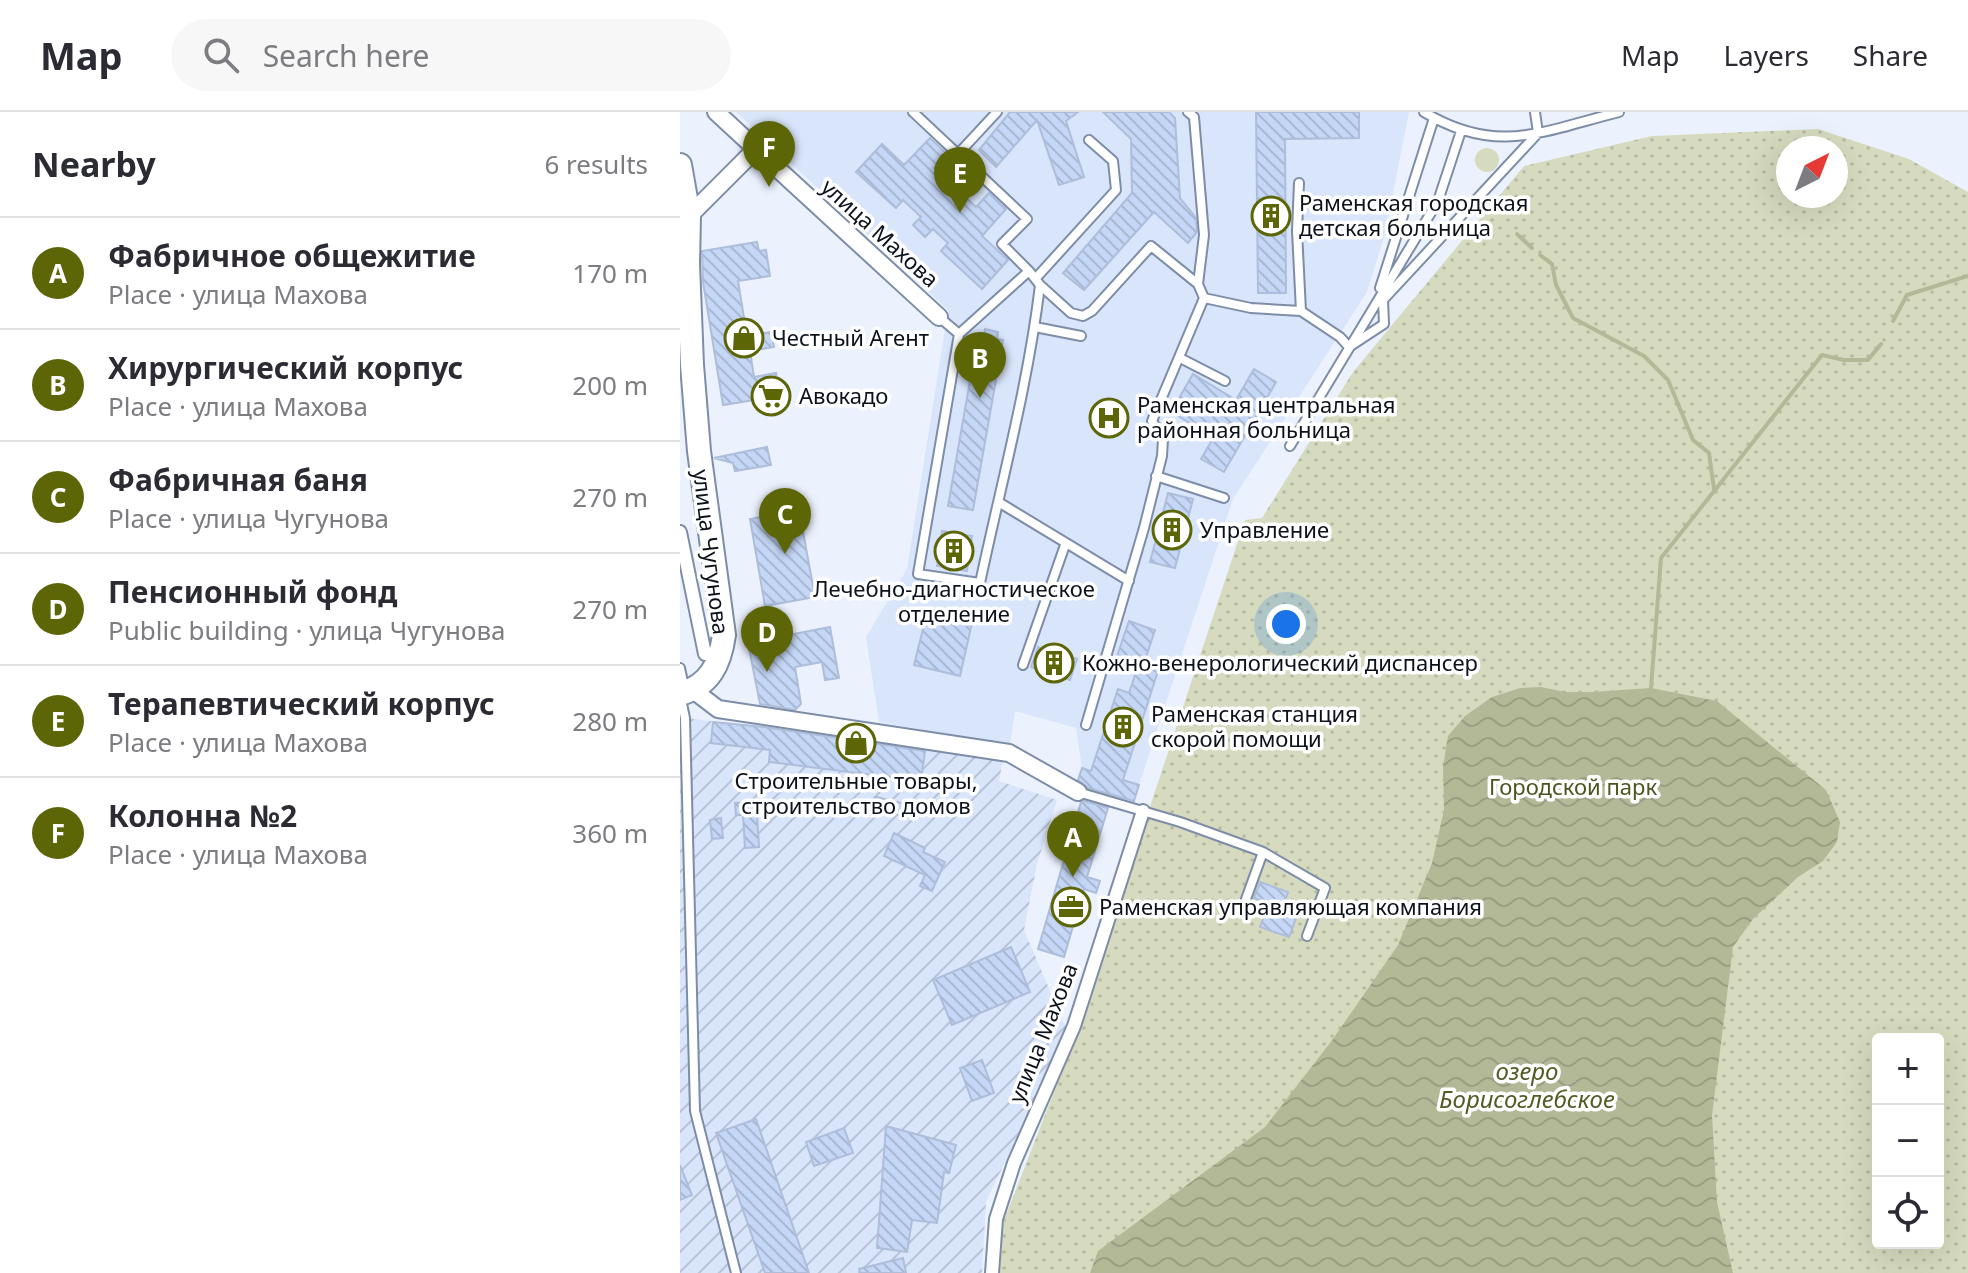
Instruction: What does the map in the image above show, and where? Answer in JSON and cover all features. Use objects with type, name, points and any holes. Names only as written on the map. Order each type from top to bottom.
[{"type":"main road","name":"улица Чугунова","points":[[680,165],[689,216],[688,288],[699,451],[724,635],[722,653],[707,681],[686,692]]},
{"type":"street","name":"улица Махова","points":[[716,112],[939,317]]},
{"type":"street","points":[[689,216],[756,149]]},
{"type":"street","points":[[680,532],[705,654]]},
{"type":"street","points":[[686,692],[718,709],[1009,753],[1078,792]]},
{"type":"street","name":"улица Махова","points":[[992,1273],[996,1219],[1014,1163],[1074,1026],[1143,811]]},
{"type":"lane","points":[[913,112],[1027,219],[1002,244],[1071,313],[1083,316],[1092,311],[1151,246],[1198,284],[1204,298],[1152,421],[1163,439],[1156,476],[1129,581],[1086,725]]},
{"type":"lane","points":[[958,154],[997,112]]},
{"type":"lane","points":[[1424,112],[1461,131],[1498,138],[1518,138],[1619,112]]},
{"type":"lane","points":[[1535,112],[1538,133]]},
{"type":"lane","points":[[1192,114],[1204,235],[1198,284]]},
{"type":"lane","points":[[1374,304],[1434,118]]},
{"type":"lane","points":[[1290,446],[1438,201],[1461,131]]},
{"type":"lane","points":[[1349,347],[1384,324],[1383,300],[1538,133]]},
{"type":"lane","points":[[1035,278],[1035,327],[1000,503],[980,583],[918,574],[959,334],[1035,278],[1116,190],[1113,161],[1089,140]]},
{"type":"lane","points":[[1299,183],[1297,231],[1301,311]]},
{"type":"lane","points":[[1204,298],[1251,308],[1301,311],[1340,337],[1349,347]]},
{"type":"lane","points":[[939,317],[959,334]]},
{"type":"lane","points":[[1035,327],[1081,336]]},
{"type":"lane","points":[[1180,358],[1225,381]]},
{"type":"lane","points":[[1156,476],[1224,498]]},
{"type":"lane","points":[[1000,503],[1129,581]]},
{"type":"lane","points":[[1023,665],[1065,545]]},
{"type":"lane","points":[[680,668],[686,692],[683,741],[695,1111],[736,1273]]},
{"type":"lane","points":[[1078,792],[1263,852],[1325,888],[1307,936]]},
{"type":"lane","points":[[1246,899],[1263,852]]},
{"type":"shaded area","name":"Раменская центральная районная больница","points":[[736,112],[1409,112],[1385,234],[1367,292],[1233,499],[1139,785],[1082,768],[1076,728],[1015,711],[1010,745],[879,722],[866,637],[907,569],[948,310]]},
{"type":"shaded area","points":[[680,717],[1003,759],[999,781],[1057,800],[1037,864],[1024,930],[1067,1031],[986,1202],[982,1273],[680,1273]]},
{"type":"green space","name":"Городской парк","points":[[1818,129],[1839,136],[1776,136],[1776,208],[1848,208],[1848,139],[1909,159],[1968,192],[1968,1273],[993,1273],[1004,1220],[1063,1069],[1245,520],[1262,518],[1353,372],[1524,166],[1652,136]]},
{"type":"green space","points":[[1487,148],[1496,151],[1499,160],[1496,169],[1487,172],[1478,169],[1475,160],[1478,151]]},
{"type":"water","name":"озеро Борисоглебское","points":[[1541,687],[1566,692],[1651,688],[1717,701],[1826,790],[1840,822],[1837,842],[1823,861],[1798,877],[1753,919],[1733,947],[1712,1115],[1717,1202],[1733,1273],[1090,1273],[1098,1251],[1265,1127],[1333,1039],[1398,945],[1432,863],[1444,810],[1443,767],[1448,736],[1465,716],[1492,697],[1520,688]]},
{"type":"building","points":[[1010,112],[1078,112],[1066,121],[1084,177],[1059,185],[1037,120],[996,167],[979,150]]},
{"type":"building","points":[[1103,112],[1169,112],[1175,118],[1180,198],[1196,218],[1197,232],[1188,243],[1154,212],[1084,290],[1063,273],[1132,193],[1131,139]]},
{"type":"building","name":"Раменская городская детская больница","points":[[1256,112],[1359,112],[1359,138],[1285,139],[1286,293],[1258,293]]},
{"type":"building","points":[[930,138],[947,154],[934,168],[976,207],[989,193],[1006,209],[982,236],[1008,260],[982,289],[941,251],[948,243],[933,229],[925,237],[913,225],[921,217],[903,200],[896,208],[856,172],[882,144],[904,165]]},
{"type":"building","points":[[757,242],[759,251],[766,250],[770,276],[738,281],[747,336],[771,332],[774,347],[750,351],[754,377],[776,373],[779,396],[723,405],[703,282],[702,251]]},
{"type":"building","points":[[985,329],[998,332],[997,339],[1003,340],[973,510],[948,506],[978,335],[984,336]]},
{"type":"building","points":[[1254,369],[1276,382],[1224,472],[1201,459],[1214,437],[1171,412],[1193,374],[1236,400]]},
{"type":"building","points":[[767,447],[771,465],[735,471],[733,463],[714,458]]},
{"type":"building","name":"Управление","points":[[1168,493],[1193,499],[1175,568],[1150,562]]},
{"type":"building","points":[[799,510],[815,597],[765,606],[750,519]]},
{"type":"building","name":"Лечебно-диагностическое отделение","points":[[942,531],[972,536],[967,571],[937,566]]},
{"type":"building","points":[[927,613],[972,623],[960,676],[914,665]]},
{"type":"building","points":[[1129,621],[1155,630],[1143,666],[1158,671],[1123,780],[1139,785],[1134,801],[1088,788],[1078,780],[1082,768],[1091,771],[1118,689],[1129,693],[1136,672],[1128,670],[1131,660],[1117,656]]},
{"type":"building","points":[[830,627],[839,678],[825,680],[822,662],[795,667],[801,704],[795,710],[760,704],[748,643]]},
{"type":"building","name":"Кожно-венерологический диспансер","points":[[1038,647],[1077,659],[1070,680],[1031,667]]},
{"type":"building","points":[[713,722],[925,751],[921,781],[769,762],[770,750],[711,743]]},
{"type":"building","points":[[876,797],[910,805],[907,817],[873,809]]},
{"type":"building","points":[[767,802],[767,815],[757,815],[759,847],[745,848],[743,815],[736,815],[735,803]]},
{"type":"building","points":[[1081,802],[1108,808],[1087,877],[1100,881],[1096,893],[1084,889],[1064,957],[1038,949]]},
{"type":"building","points":[[721,818],[723,838],[712,839],[710,820]]},
{"type":"building","points":[[894,833],[945,862],[932,891],[920,886],[925,875],[884,856]]},
{"type":"building","points":[[1260,882],[1288,892],[1283,907],[1298,913],[1289,937],[1260,927],[1269,904],[1254,898]]},
{"type":"building","points":[[1011,947],[1030,992],[952,1025],[933,980]]},
{"type":"building","points":[[982,1060],[994,1093],[972,1101],[960,1068]]},
{"type":"building","points":[[756,1119],[809,1273],[765,1273],[716,1133]]},
{"type":"building","points":[[886,1126],[956,1145],[949,1173],[944,1172],[937,1223],[912,1220],[907,1252],[877,1248]]},
{"type":"building","points":[[844,1128],[853,1153],[814,1166],[806,1142]]},
{"type":"building","points":[[680,1165],[692,1195],[680,1200]]},
{"type":"building","points":[[903,1258],[906,1273],[860,1273],[859,1269]]},
{"type":"waterway","points":[[1517,234],[1532,248]]},
{"type":"waterway","points":[[1540,255],[1552,264],[1556,285],[1573,318],[1644,356],[1668,380],[1693,440],[1709,453],[1714,489]]},
{"type":"waterway","points":[[1893,321],[1907,295],[1968,276]]},
{"type":"waterway","points":[[1651,688],[1661,558],[1822,355],[1844,360],[1868,360],[1881,344]]},
{"type":"place","name":"Колонна №2","points":[[769,187]]},
{"type":"place","name":"Терапевтический корпус","points":[[960,213]]},
{"type":"place","name":"Раменская городская детская больница","points":[[1271,216]]},
{"type":"place","name":"Честный Агент","points":[[744,338]]},
{"type":"place","name":"Авокадо","points":[[771,396]]},
{"type":"place","name":"Хирургический корпус","points":[[980,398]]},
{"type":"place","name":"Раменская центральная районная больница","points":[[1109,418]]},
{"type":"place","name":"Управление","points":[[1172,530]]},
{"type":"place","name":"Лечебно-диагностическое отделение","points":[[954,551]]},
{"type":"place","name":"Фабричная баня","points":[[785,554]]},
{"type":"place","name":"Кожно-венерологический диспансер","points":[[1054,663]]},
{"type":"place","name":"Пенсионный фонд","points":[[767,672]]},
{"type":"place","name":"Раменская станция скорой помощи","points":[[1123,727]]},
{"type":"place","name":"Строительные товары, строительство домов","points":[[856,743]]},
{"type":"place","name":"Фабричное общежитие","points":[[1073,877]]},
{"type":"place","name":"Раменская управляющая компания","points":[[1071,907]]}]
